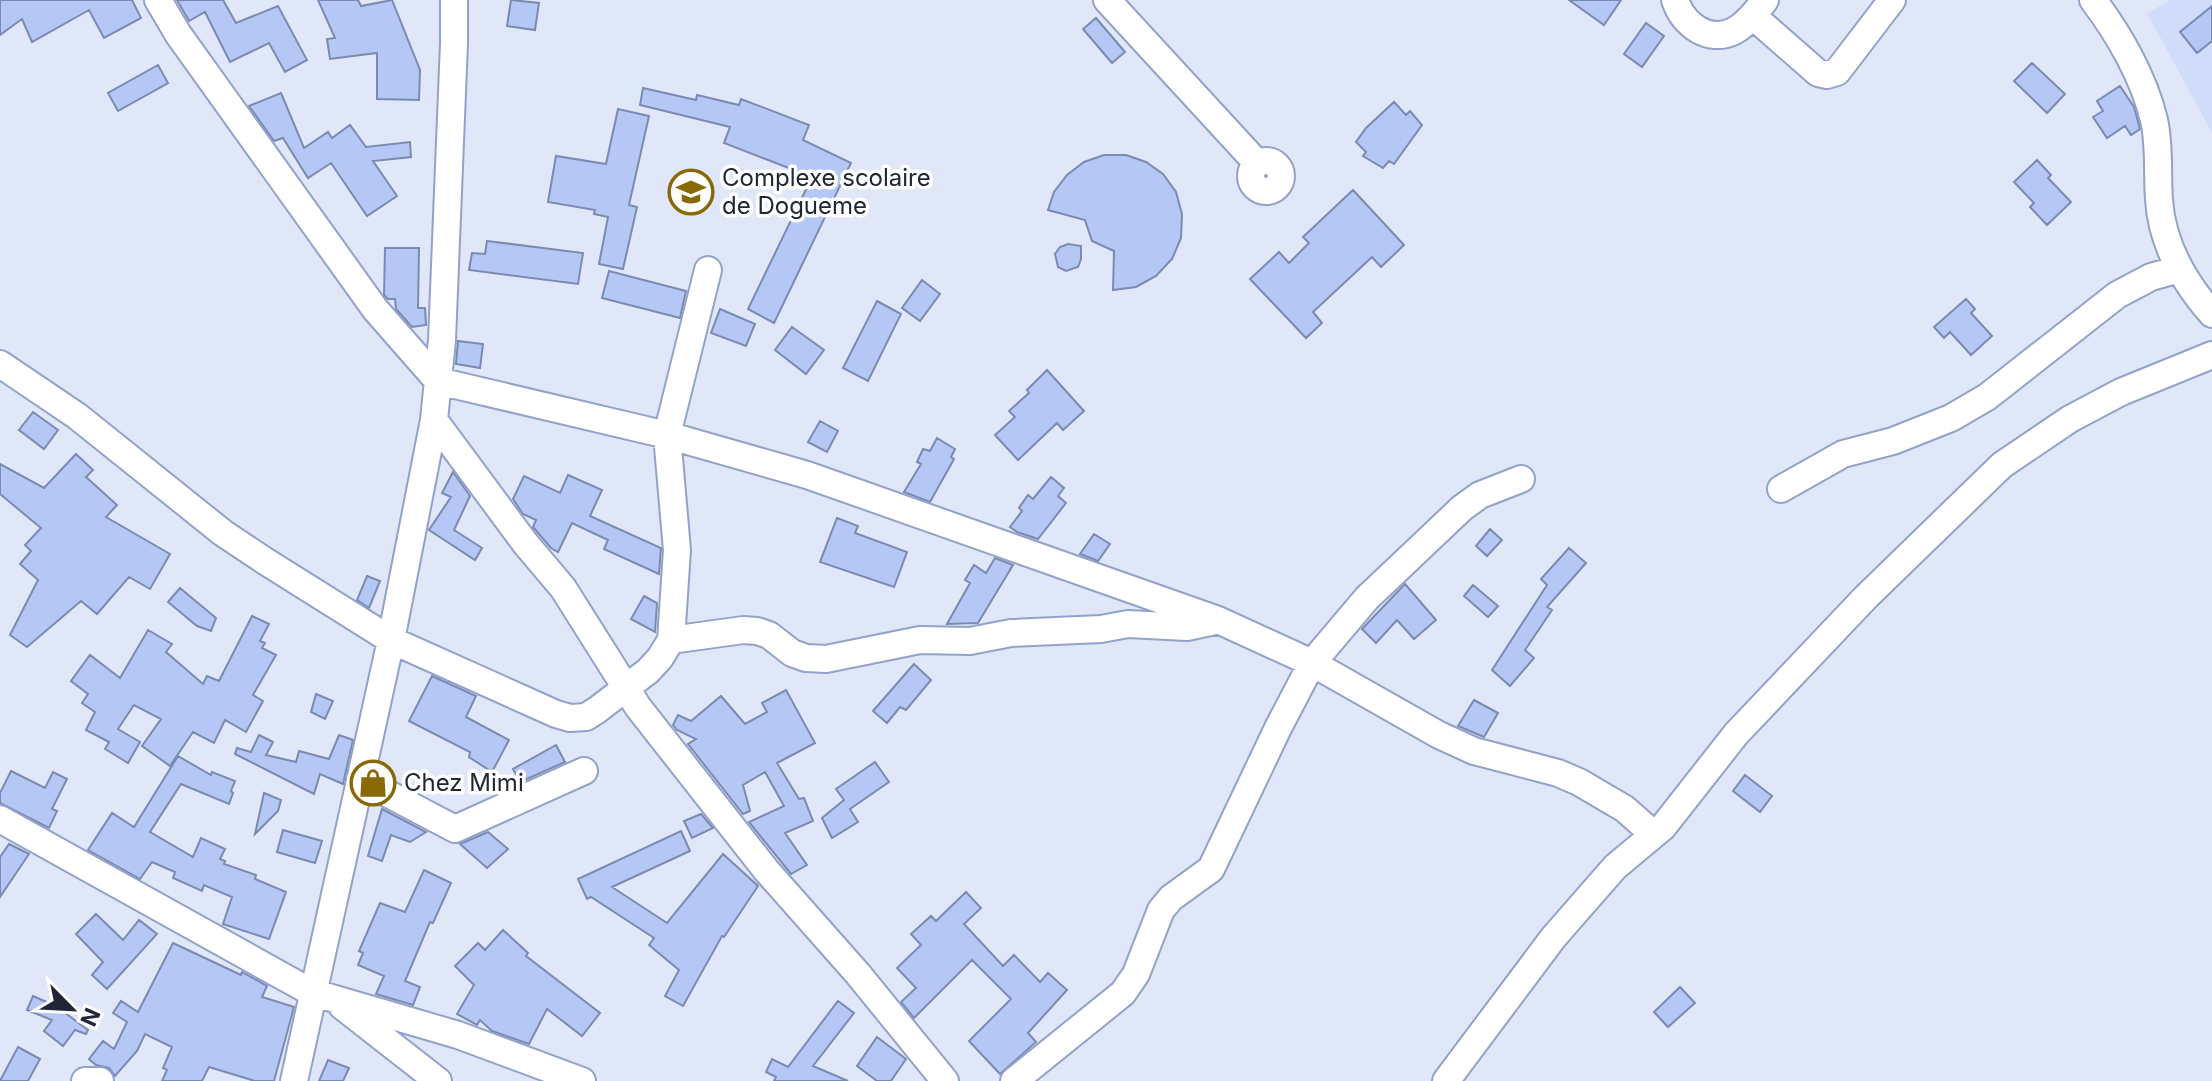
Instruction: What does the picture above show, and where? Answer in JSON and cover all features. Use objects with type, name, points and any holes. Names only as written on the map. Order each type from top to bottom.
[{"type":"street","points":[[158,0],[178,34],[375,309],[438,381],[667,435],[807,475],[1218,620],[1312,663],[1439,735],[1474,751],[1558,773],[1579,782],[1625,809],[1653,834]]},
{"type":"street","points":[[294,1081],[322,996],[360,779],[434,420],[454,59],[454,0]]},
{"type":"street","points":[[1107,0],[1257,163]]},
{"type":"street","points":[[1675,0],[1682,18],[1696,29],[1714,35],[1733,32],[1759,8],[1818,73],[1827,75],[1837,72],[1892,0]]},
{"type":"street","points":[[2093,0],[2105,15],[2139,78],[2154,120],[2159,158],[2159,201],[2166,239],[2193,293],[2212,314]]},
{"type":"street","points":[[1781,489],[1843,454],[1893,441],[1951,418],[1987,397],[2117,295],[2151,277],[2179,269]]},
{"type":"street","points":[[0,364],[77,416],[223,533],[391,640],[556,714],[570,718],[586,717],[626,689],[660,658],[671,640],[677,550],[667,435],[708,270]]},
{"type":"street","points":[[1446,1081],[1553,938],[1615,867],[1663,827],[1736,734],[1866,597],[2002,465],[2070,419],[2121,392],[2212,355]]},
{"type":"street","points":[[434,420],[525,543],[563,588],[626,689],[766,870],[858,974],[945,1081]]},
{"type":"street","points":[[1014,1081],[1123,993],[1136,974],[1161,910],[1171,898],[1211,869],[1312,663],[1367,598],[1462,508],[1480,495],[1521,479]]},
{"type":"street","points":[[671,640],[743,630],[757,631],[769,635],[792,653],[806,658],[826,659],[920,640],[970,641],[1011,633],[1101,629],[1128,624],[1187,627],[1218,620]]},
{"type":"street","points":[[360,779],[455,829],[584,771]]},
{"type":"street","points":[[0,819],[322,996],[438,1081]]},
{"type":"street","points":[[322,996],[458,1035],[533,1073],[582,1081]]},
{"type":"street","points":[[85,1081],[100,1081]]},
{"type":"shaded area","points":[[2171,0],[2212,0],[2212,133],[2147,13]]},
{"type":"building","points":[[0,0],[132,0],[141,18],[104,38],[89,10],[32,42],[22,19],[0,35]]},
{"type":"building","points":[[177,0],[223,0],[236,23],[278,6],[307,60],[285,72],[269,43],[230,62],[205,12],[189,21]]},
{"type":"building","points":[[318,0],[358,0],[361,6],[392,0],[420,70],[419,100],[377,99],[377,53],[330,59],[327,39],[335,38]]},
{"type":"building","points":[[511,0],[539,3],[535,30],[507,26]]},
{"type":"building","points":[[1569,0],[1621,0],[1604,25]]},
{"type":"building","points":[[2212,6],[2212,41],[2197,53],[2180,32]]},
{"type":"building","points":[[1096,18],[1125,52],[1112,63],[1083,29]]},
{"type":"building","points":[[1646,23],[1664,36],[1642,67],[1624,54]]},
{"type":"building","points":[[2032,63],[2065,94],[2047,113],[2014,81]]},
{"type":"building","points":[[158,65],[168,83],[118,111],[108,93]]},
{"type":"building","points":[[2120,86],[2134,107],[2140,129],[2131,135],[2125,126],[2107,138],[2093,117],[2103,111],[2097,101]]},
{"type":"building","points":[[643,88],[696,100],[697,95],[739,105],[741,99],[809,125],[803,140],[851,163],[774,323],[748,309],[812,177],[724,143],[730,127],[640,105]]},
{"type":"building","points":[[281,93],[304,148],[328,132],[332,138],[350,125],[366,147],[410,142],[411,157],[373,161],[397,196],[367,216],[331,163],[308,178],[283,138],[274,141],[249,106]]},
{"type":"building","points":[[1394,102],[1406,115],[1410,111],[1422,125],[1394,164],[1389,161],[1383,168],[1363,156],[1366,152],[1356,142]]},
{"type":"building","points":[[618,109],[649,116],[629,205],[637,207],[623,269],[599,264],[608,217],[594,214],[595,210],[548,202],[556,156],[606,164]]},
{"type":"building","points":[[1104,155],[1126,155],[1146,162],[1163,174],[1176,192],[1182,214],[1181,238],[1172,259],[1156,276],[1136,287],[1113,290],[1114,251],[1092,241],[1085,220],[1048,210],[1054,192],[1067,175],[1084,162]]},
{"type":"building","points":[[2037,160],[2051,175],[2048,178],[2071,202],[2047,225],[2030,207],[2034,203],[2014,182]]},
{"type":"building","points":[[1353,190],[1404,245],[1381,267],[1372,257],[1313,312],[1322,323],[1306,338],[1250,279],[1279,252],[1289,263],[1309,243],[1303,237]]},
{"type":"building","points":[[487,241],[583,253],[578,284],[469,270],[472,253],[485,254]]},
{"type":"building","points":[[1068,244],[1081,246],[1081,259],[1078,267],[1066,271],[1058,267],[1055,254],[1060,247]]},
{"type":"building","points":[[385,248],[419,248],[418,308],[425,308],[426,325],[412,327],[396,309],[395,299],[384,295]]},
{"type":"building","points":[[609,271],[686,291],[680,318],[602,298]]},
{"type":"building","points":[[922,280],[940,294],[920,321],[902,308]]},
{"type":"building","points":[[1966,299],[1975,309],[1971,313],[1992,336],[1971,355],[1950,332],[1944,338],[1934,327]]},
{"type":"building","points":[[877,301],[901,314],[868,381],[843,368]]},
{"type":"building","points":[[720,309],[755,324],[746,346],[711,333]]},
{"type":"building","points":[[792,327],[824,350],[806,374],[775,350]]},
{"type":"building","points":[[458,341],[483,344],[480,368],[456,364]]},
{"type":"building","points":[[1047,370],[1084,411],[1063,430],[1057,423],[1018,460],[995,435],[1015,417],[1009,411],[1029,393],[1027,390]]},
{"type":"building","points":[[33,412],[58,430],[44,449],[19,430]]},
{"type":"building","points":[[820,421],[838,431],[827,452],[808,442]]},
{"type":"building","points":[[937,438],[955,449],[951,457],[954,459],[930,502],[904,492],[921,464],[917,462],[923,449],[930,451]]},
{"type":"building","points":[[76,454],[93,470],[86,477],[117,505],[106,517],[170,554],[150,589],[129,577],[97,614],[81,601],[27,647],[10,635],[38,580],[20,564],[31,551],[25,545],[41,528],[0,494],[0,464],[44,488]]},
{"type":"building","points":[[453,472],[470,496],[454,530],[482,548],[475,560],[429,530],[451,497],[442,493]]},
{"type":"building","points":[[568,475],[602,490],[590,516],[661,548],[659,574],[604,549],[608,540],[572,523],[558,552],[551,548],[533,527],[536,520],[523,514],[513,499],[524,476],[560,493]]},
{"type":"building","points":[[1051,477],[1064,488],[1058,496],[1066,503],[1038,539],[1010,527],[1022,511],[1019,508],[1028,495],[1033,499]]},
{"type":"building","points":[[837,518],[858,526],[855,533],[907,552],[894,587],[820,562]]},
{"type":"building","points":[[1490,529],[1502,540],[1487,556],[1476,546]]},
{"type":"building","points":[[1094,534],[1110,544],[1098,561],[1080,554]]},
{"type":"building","points":[[1569,548],[1586,563],[1547,607],[1552,610],[1525,650],[1534,658],[1510,686],[1492,670],[1547,585],[1541,579]]},
{"type":"building","points":[[995,558],[1013,565],[978,623],[947,624],[970,583],[965,580],[974,565],[986,573]]},
{"type":"building","points":[[367,576],[380,581],[369,608],[357,600]]},
{"type":"building","points":[[1405,584],[1436,620],[1414,639],[1397,620],[1376,643],[1362,629]]},
{"type":"building","points":[[1473,585],[1498,606],[1488,617],[1464,596]]},
{"type":"building","points":[[180,588],[216,618],[211,631],[197,626],[168,602]]},
{"type":"building","points":[[644,596],[657,603],[655,632],[631,619]]},
{"type":"building","points":[[252,616],[269,624],[260,641],[265,643],[262,648],[276,655],[253,695],[263,701],[246,732],[225,720],[214,743],[193,732],[170,766],[142,746],[161,719],[134,705],[118,729],[140,742],[128,763],[105,749],[109,742],[86,730],[95,712],[82,703],[88,694],[71,681],[90,655],[120,678],[148,630],[172,644],[166,652],[203,684],[207,676],[219,681]]},
{"type":"building","points":[[914,664],[931,680],[906,710],[900,707],[887,723],[873,711]]},
{"type":"building","points":[[432,676],[476,696],[466,717],[509,740],[492,772],[469,757],[470,752],[409,721]]},
{"type":"building","points":[[786,690],[815,743],[777,763],[799,799],[804,798],[813,821],[785,833],[807,865],[791,874],[749,822],[784,806],[765,772],[743,785],[750,811],[743,814],[688,744],[696,739],[673,725],[678,715],[691,721],[721,696],[745,724],[767,712],[762,703]]},
{"type":"building","points":[[316,694],[333,701],[325,719],[311,712]]},
{"type":"building","points":[[1474,700],[1498,713],[1484,737],[1458,726]]},
{"type":"building","points":[[259,735],[273,742],[266,755],[296,762],[299,751],[329,759],[339,735],[353,740],[343,784],[320,774],[314,794],[235,754],[237,748],[251,752]]},
{"type":"building","points":[[556,745],[565,762],[520,782],[513,769]]},
{"type":"building","points":[[178,756],[211,775],[212,772],[235,781],[229,804],[181,784],[150,832],[193,857],[201,838],[225,849],[220,859],[225,861],[224,864],[256,875],[255,879],[286,892],[269,939],[223,924],[232,897],[204,885],[202,891],[173,878],[175,872],[152,862],[140,879],[88,850],[112,813],[134,827]]},
{"type":"building","points":[[875,762],[889,782],[850,809],[858,822],[832,838],[822,818],[844,800],[836,789]]},
{"type":"building","points":[[11,771],[45,788],[53,772],[67,779],[52,809],[57,811],[49,828],[0,803],[0,793]]},
{"type":"building","points":[[1745,775],[1772,796],[1760,812],[1733,791]]},
{"type":"building","points":[[264,793],[281,800],[278,811],[255,834]]},
{"type":"building","points":[[382,809],[426,832],[410,842],[391,835],[382,861],[368,856]]},
{"type":"building","points":[[701,814],[713,828],[692,838],[684,821]]},
{"type":"building","points":[[283,830],[322,841],[315,863],[277,852]]},
{"type":"building","points":[[681,831],[690,851],[612,887],[667,923],[723,854],[758,886],[722,936],[683,1006],[665,996],[679,970],[649,945],[654,938],[591,897],[587,899],[578,879]]},
{"type":"building","points":[[488,832],[508,849],[487,868],[460,844]]},
{"type":"building","points":[[9,844],[29,854],[0,897],[0,857]]},
{"type":"building","points":[[424,870],[451,883],[433,923],[430,922],[405,981],[420,987],[413,1005],[376,994],[384,976],[358,965],[363,953],[359,951],[380,903],[405,912]]},
{"type":"building","points":[[966,892],[981,908],[964,924],[1003,966],[1014,955],[1040,982],[1048,973],[1067,990],[1028,1033],[1036,1042],[1000,1074],[969,1041],[1011,999],[972,960],[914,1018],[901,1002],[916,988],[897,968],[921,945],[911,934],[931,916],[936,921]]},
{"type":"building","points":[[96,914],[123,940],[139,920],[157,934],[107,989],[92,975],[103,962],[76,934]]},
{"type":"building","points":[[503,930],[528,953],[526,956],[600,1013],[582,1036],[547,1009],[529,1044],[492,1031],[480,1020],[477,1025],[457,1014],[474,985],[455,966],[478,943],[485,950]]},
{"type":"building","points":[[173,943],[241,975],[242,972],[267,986],[262,997],[294,1007],[274,1081],[255,1081],[209,1067],[202,1081],[162,1081],[167,1070],[163,1068],[172,1047],[145,1034],[137,1051],[115,1076],[109,1068],[96,1065],[89,1059],[103,1041],[114,1049],[127,1022],[113,1013],[121,1001],[138,1012]]},
{"type":"building","points":[[1680,987],[1695,1003],[1668,1027],[1654,1012]]},
{"type":"building","points":[[33,996],[56,1006],[88,1030],[86,1034],[75,1030],[63,1046],[44,1031],[52,1020],[27,1010]]},
{"type":"building","points":[[838,1001],[854,1013],[813,1066],[848,1081],[774,1081],[776,1077],[766,1072],[772,1059],[788,1067]]},
{"type":"building","points":[[877,1037],[906,1059],[891,1081],[877,1081],[857,1066]]},
{"type":"building","points":[[18,1047],[40,1059],[28,1081],[0,1081]]},
{"type":"building","points":[[328,1060],[349,1068],[343,1081],[319,1081]]},
{"type":"place","name":"Complexe scolaire de Dogueme","points":[[691,192]]},
{"type":"place","name":"Chez Mimi","points":[[373,783]]}]
